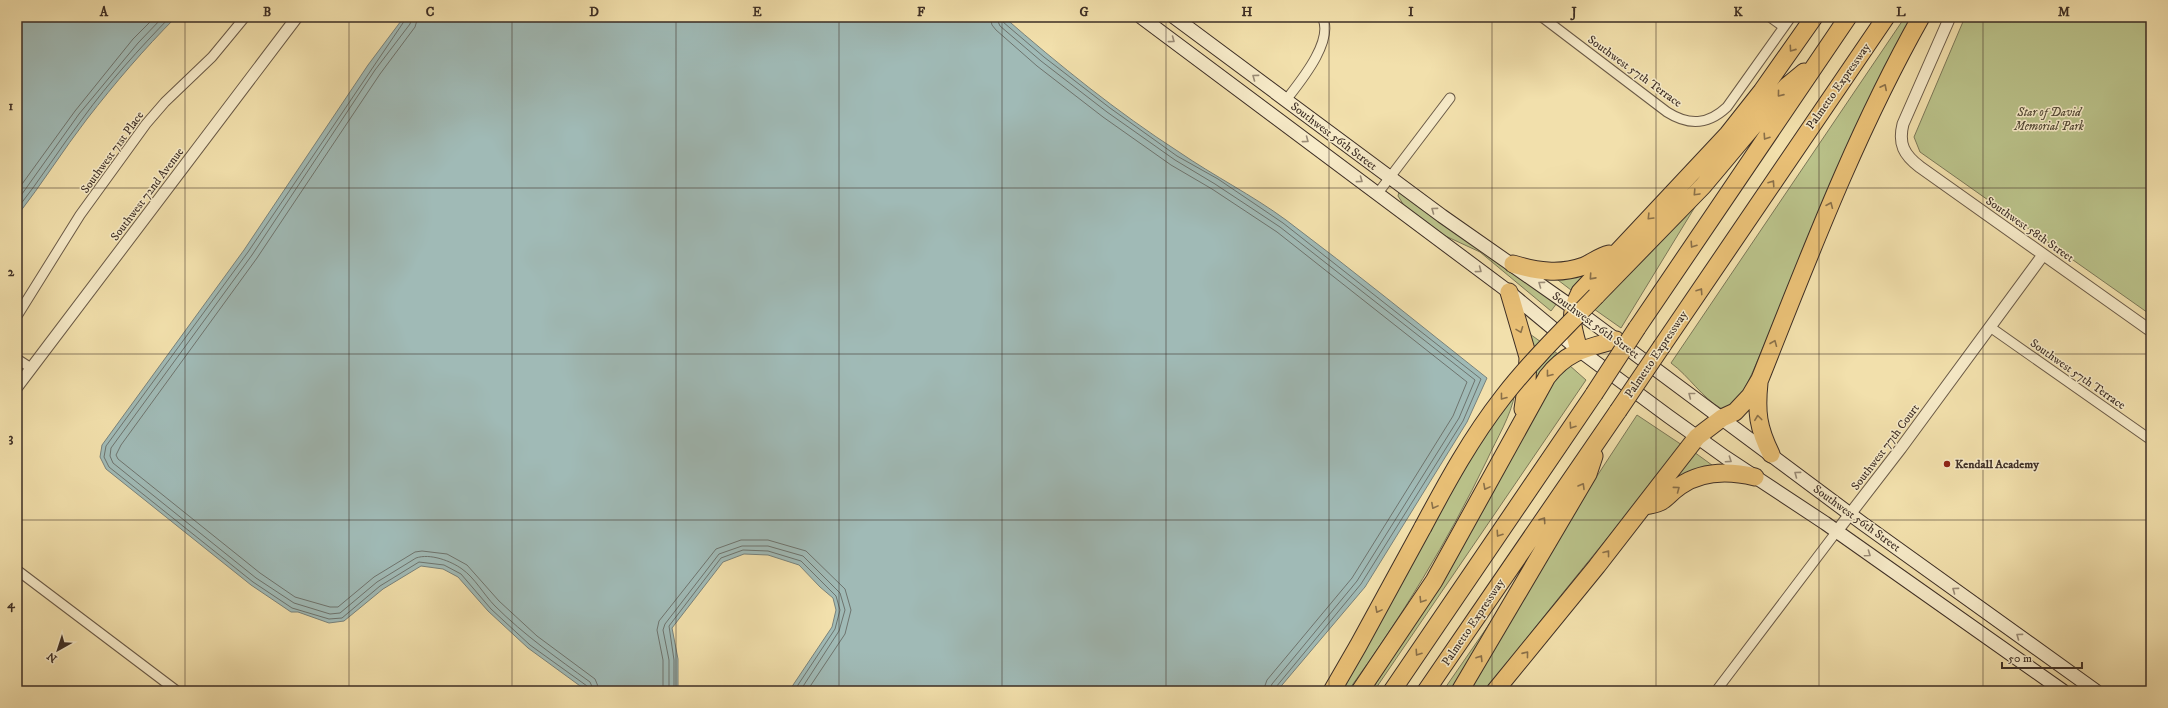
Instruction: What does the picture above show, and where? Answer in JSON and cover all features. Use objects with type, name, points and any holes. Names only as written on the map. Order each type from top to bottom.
[{"type":"highway","points":[[1580,350],[1571,323],[1572,307],[1580,292],[1708,156],[1742,117],[1814,17]]},
{"type":"highway","points":[[1392,691],[1848,17]]},
{"type":"highway","name":"Palmetto Expressway","points":[[1426,691],[1600,439],[1886,17]]},
{"type":"highway","points":[[1495,691],[1644,506],[1697,437],[1722,418],[1735,412],[1743,404],[1760,379],[1844,172],[1876,103],[1921,17]]},
{"type":"highway","points":[[1332,691],[1464,453],[1503,397],[1542,352],[1703,186],[1787,86],[1819,59]]},
{"type":"highway","points":[[1513,264],[1539,271],[1568,271],[1617,251]]},
{"type":"highway","points":[[1509,292],[1528,357],[1527,382],[1520,425]]},
{"type":"highway","points":[[1360,691],[1434,581],[1542,384],[1553,369],[1566,357],[1580,350],[1616,340]]},
{"type":"highway","points":[[1760,379],[1758,414],[1761,433],[1771,454]]},
{"type":"highway","points":[[1460,691],[1588,474],[1600,439]]},
{"type":"highway","points":[[1644,506],[1661,504],[1674,491],[1695,478],[1721,473],[1755,477]]},
{"type":"main road","name":"Southwest 56th Street","points":[[1141,17],[1378,193],[1509,292],[1580,350],[1697,437],[1837,531],[2063,691]]},
{"type":"main road","name":"Southwest 56th Street","points":[[1174,17],[1390,178],[1513,264],[1851,514],[2096,691]]},
{"type":"main road","points":[[1274,116],[1286,100]]},
{"type":"street","name":"Southwest 71st Place","points":[[17,316],[83,212],[146,124],[165,102],[207,62],[246,17]]},
{"type":"street","name":"Southwest 72nd Avenue","points":[[17,387],[297,17]]},
{"type":"street","points":[[1286,100],[1315,58],[1324,40],[1326,27],[1322,17]]},
{"type":"street","name":"Southwest 57th Terrace","points":[[1542,17],[1668,112],[1685,121],[1697,123],[1714,117],[1727,107],[1784,27]]},
{"type":"street","points":[[1770,17],[1784,27],[1791,17]]},
{"type":"street","name":"Southwest 58th Street","points":[[1950,17],[1906,118],[1901,142],[1905,153],[1915,163],[2151,331]]},
{"type":"street","points":[[1378,193],[1450,98]]},
{"type":"street","name":"Southwest 77th Court","points":[[1716,691],[1851,514],[2043,255]]},
{"type":"street","name":"Southwest 57th Terrace","points":[[1990,327],[2151,440]]},
{"type":"street","points":[[17,359],[31,368]]},
{"type":"street","points":[[17,570],[177,691]]},
{"type":"green space","points":[[1905,17],[1916,17],[1822,209],[1751,375],[1738,399],[1728,407],[1722,409],[1708,399],[1671,363]]},
{"type":"green space","name":"Star of David Memorial Park","points":[[1965,17],[2151,17],[2151,315],[1920,152],[1914,137]]},
{"type":"green space","points":[[1399,192],[1557,303],[1551,311],[1480,252],[1439,233],[1405,207],[1398,196]]},
{"type":"green space","points":[[1698,202],[1621,328],[1594,309]]},
{"type":"green space","points":[[1584,274],[1571,290],[1554,277]]},
{"type":"green space","points":[[1527,332],[1558,354],[1550,361],[1533,386]]},
{"type":"green space","points":[[1569,365],[1586,380],[1374,691],[1371,691],[1447,573],[1479,517],[1550,383]]},
{"type":"green space","points":[[1515,393],[1507,419],[1472,490],[1423,578],[1387,636],[1348,691],[1338,691],[1467,461]]},
{"type":"green space","points":[[1637,415],[1682,445],[1486,691],[1468,691],[1578,505]]},
{"type":"green space","points":[[1694,452],[1716,468],[1674,480]]},
{"type":"green space","points":[[1490,623],[1493,626],[1453,691],[1443,691]]},
{"type":"water","points":[[17,17],[176,17],[119,79],[78,131],[17,216]]},
{"type":"water","points":[[404,17],[1004,17],[1067,70],[1133,121],[1192,161],[1260,202],[1286,220],[1362,278],[1487,378],[1467,422],[1365,587],[1277,691],[789,691],[832,627],[836,610],[833,598],[799,565],[768,555],[744,554],[723,562],[672,628],[678,659],[678,691],[587,691],[528,648],[488,611],[458,577],[443,569],[421,566],[383,589],[344,621],[329,623],[298,612],[291,612],[251,585],[106,469],[100,457],[102,445],[244,250],[368,65]]},
{"type":"place","name":"Kendall Academy","points":[[1947,464]]}]
